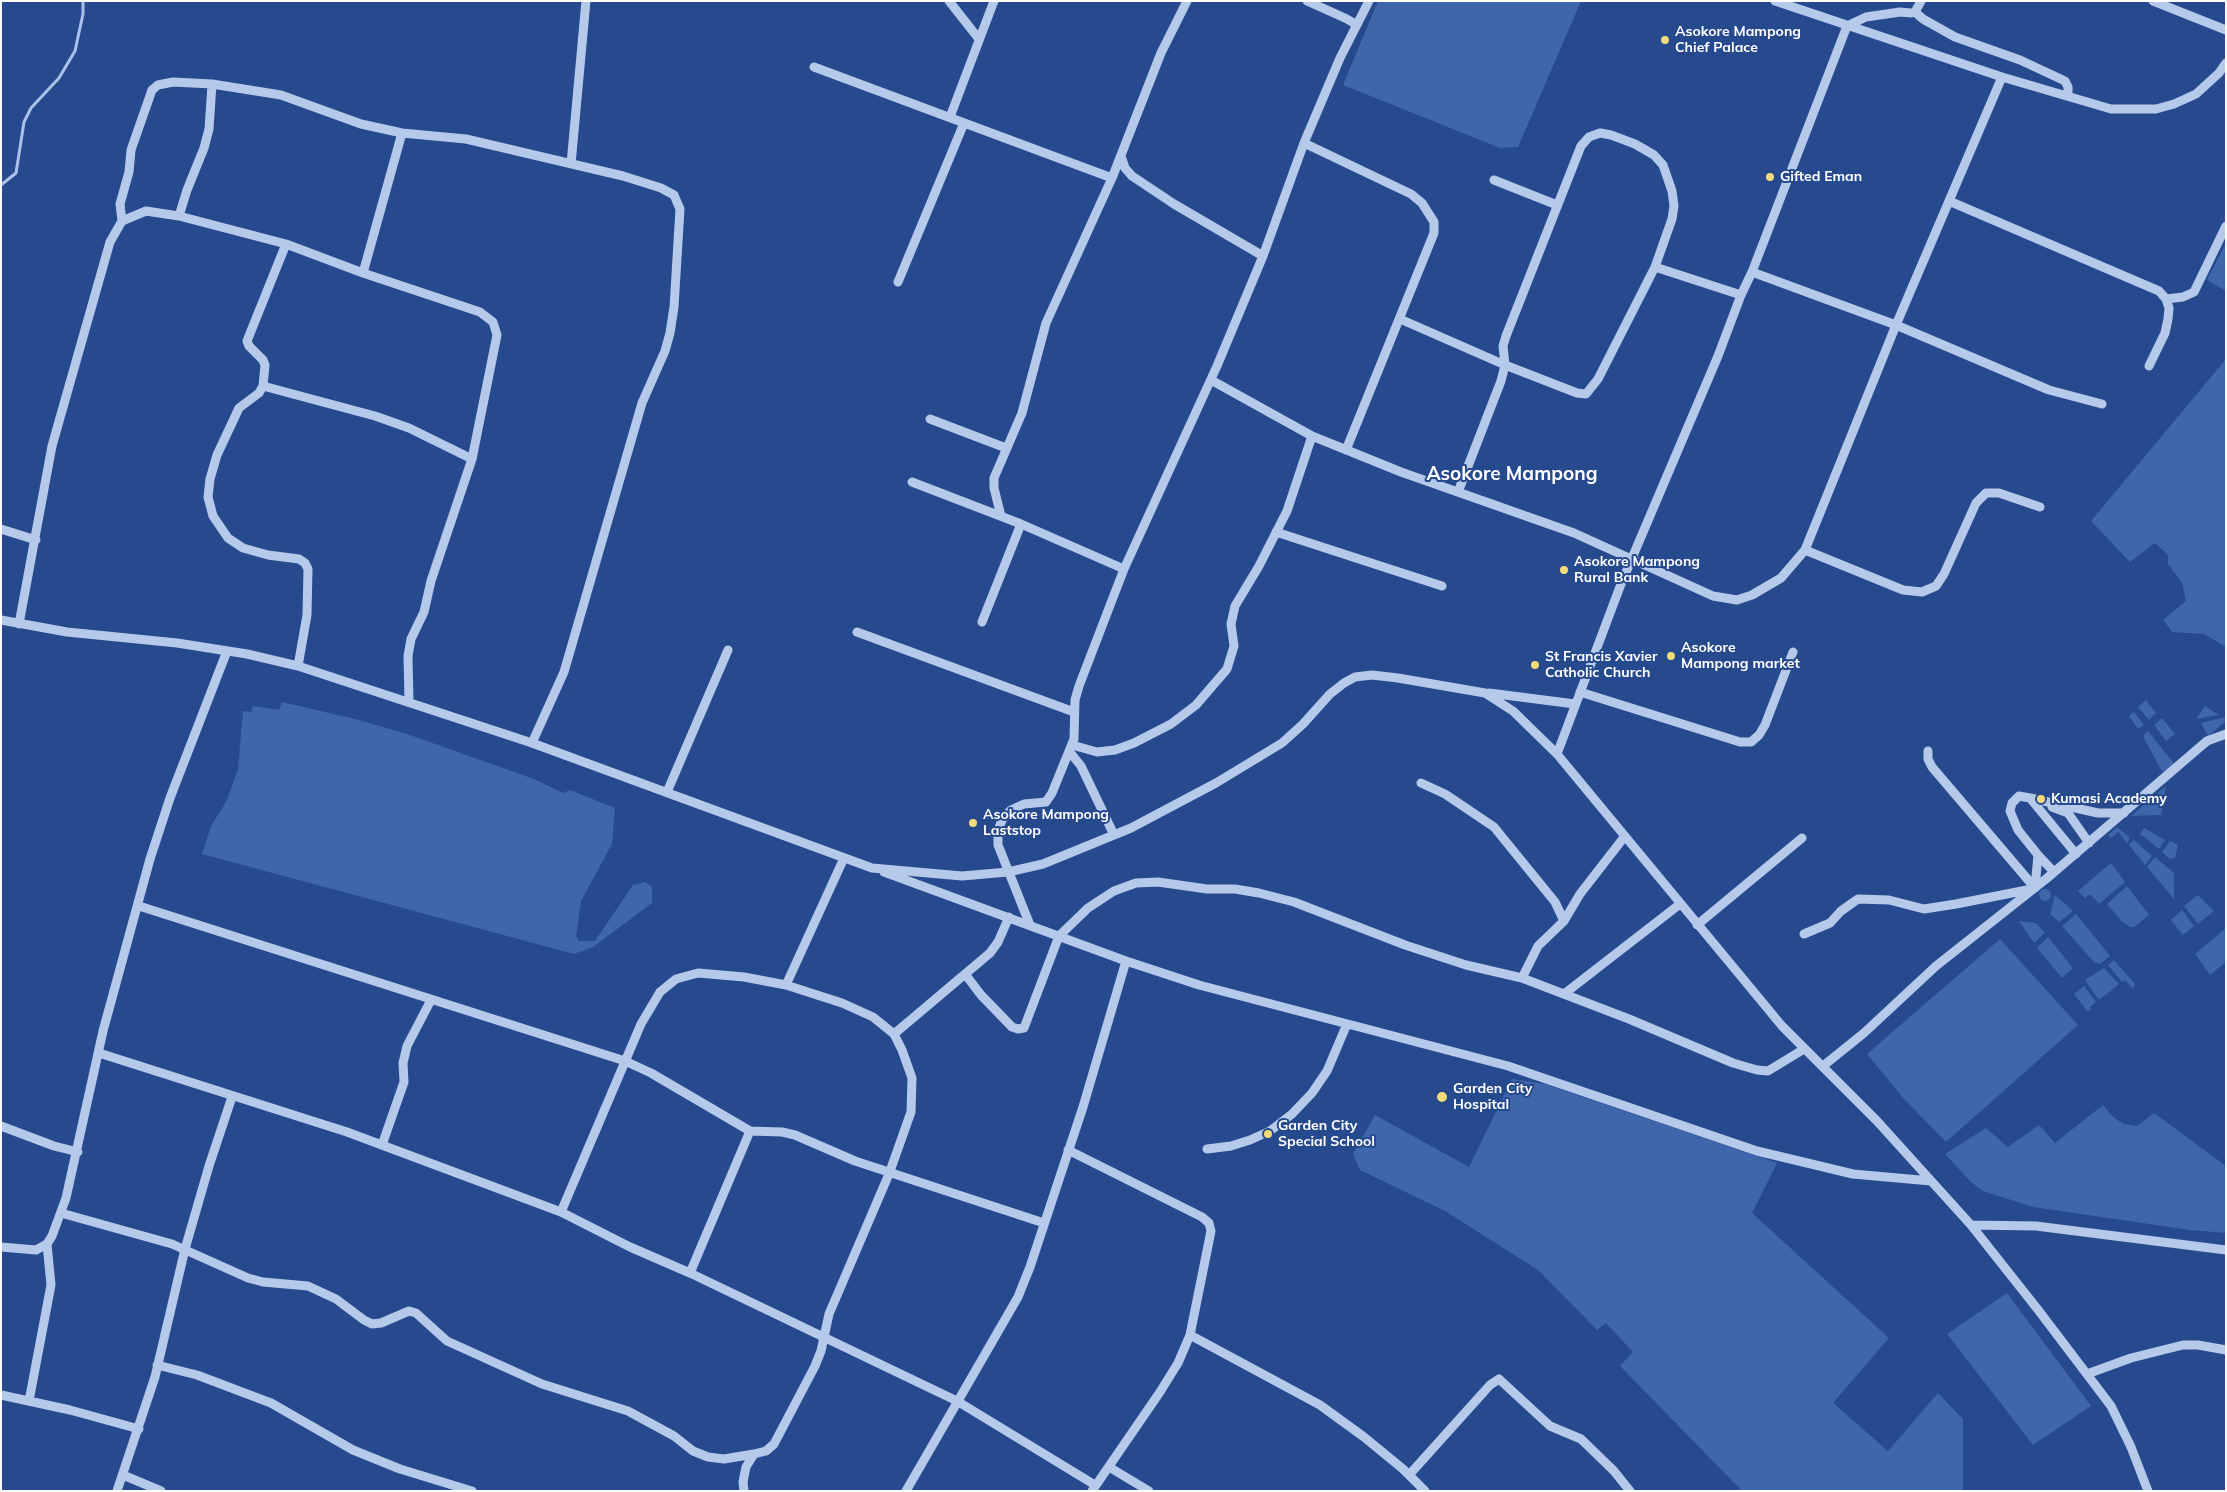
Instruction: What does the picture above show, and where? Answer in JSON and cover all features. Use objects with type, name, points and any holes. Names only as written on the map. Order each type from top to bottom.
[{"type":"street","points":[[571,164],[586,1]]},
{"type":"street","points":[[949,1],[979,40]]},
{"type":"street","points":[[950,117],[994,1]]},
{"type":"street","points":[[1001,516],[994,488],[994,478],[1022,413],[1046,323],[1112,178],[1162,53],[1187,1]]},
{"type":"street","points":[[1307,1],[1347,18],[1357,25]]},
{"type":"street","points":[[1030,924],[998,845],[998,830],[1003,818],[1011,810],[1024,804],[1046,802],[1049,799],[1070,748],[1075,725],[1074,700],[1124,569],[1210,380],[1263,256],[1304,143],[1340,58],[1369,1]]},
{"type":"street","points":[[1775,1],[2002,77],[2111,109],[2156,109],[2196,94],[2219,73],[2226,63]]},
{"type":"street","points":[[1915,12],[1921,1]]},
{"type":"street","points":[[2153,1],[2226,30]]},
{"type":"street","points":[[1557,754],[1631,560],[1752,272],[1847,26],[1866,18],[1900,12],[1915,12],[1923,19],[1955,37],[2020,60],[2065,81],[2068,87],[2068,96]]},
{"type":"street","points":[[814,67],[1112,178]]},
{"type":"street","points":[[1210,380],[1312,436],[1458,492],[1574,533],[1713,596],[1737,600],[1752,595],[1782,578],[1806,550],[1896,325],[2002,77]]},
{"type":"street","points":[[20,624],[52,446],[110,242],[122,221],[120,204],[129,172],[131,150],[152,90],[158,85],[173,82],[212,84],[281,95],[362,124],[402,133],[466,139],[633,179],[661,188],[674,195],[680,209],[675,298],[670,333],[665,351],[642,403],[576,638],[564,672],[532,743]]},
{"type":"street","points":[[179,216],[209,129],[212,84]]},
{"type":"street","points":[[898,282],[964,123]]},
{"type":"street","points":[[1400,319],[1505,365],[1577,393],[1586,394],[1598,379],[1655,267],[1672,219],[1674,206],[1672,191],[1663,165],[1654,155],[1634,144],[1600,132],[1589,137],[1581,146],[1506,336],[1503,346],[1505,365],[1501,381],[1458,492]]},
{"type":"street","points":[[363,273],[402,133]]},
{"type":"street","points":[[1304,143],[1411,194],[1422,203],[1434,222],[1434,234],[1346,450]]},
{"type":"street","points":[[1121,156],[1125,168],[1132,176],[1174,204],[1263,256]]},
{"type":"street","points":[[1494,180],[1557,205]]},
{"type":"street","points":[[1949,201],[2160,291],[2166,299],[2169,308],[2168,319],[2164,333],[2149,366]]},
{"type":"street","points":[[122,221],[146,211],[179,216],[286,244],[363,273],[480,312],[493,322],[496,335],[472,459],[431,581],[424,612],[411,639],[408,656],[409,702]]},
{"type":"street","points":[[2166,299],[2183,297],[2194,292],[2226,226]]},
{"type":"street","points":[[286,244],[248,341],[249,346],[263,360],[265,366],[263,386],[259,393],[240,408],[217,455],[210,480],[208,497],[213,516],[228,538],[243,548],[268,555],[299,559],[305,563],[308,569],[307,615],[298,666]]},
{"type":"street","points":[[1655,267],[1741,295]]},
{"type":"street","points":[[1752,272],[1896,325],[2049,390],[2102,404]]},
{"type":"street","points":[[263,386],[375,416],[408,428],[472,459]]},
{"type":"street","points":[[930,419],[1006,448]]},
{"type":"street","points":[[1070,748],[1097,752],[1115,750],[1134,744],[1171,724],[1196,705],[1227,670],[1234,646],[1231,624],[1235,606],[1287,511],[1312,436]]},
{"type":"street","points":[[912,482],[1021,524],[1124,569]]},
{"type":"street","points":[[1806,550],[1903,590],[1922,592],[1936,586],[1944,574],[1976,503],[1986,493],[1999,493],[2040,507]]},
{"type":"street","points":[[982,622],[1021,524]]},
{"type":"street","points":[[1,529],[36,540]]},
{"type":"street","points":[[1276,532],[1442,586]]},
{"type":"street","points":[[1,620],[68,632],[177,643],[298,666],[532,743],[844,858],[1030,924],[1126,962],[1199,985],[1508,1066],[1757,1151],[1853,1174],[1931,1181]]},
{"type":"street","points":[[857,632],[1074,712]]},
{"type":"street","points":[[667,792],[728,650]]},
{"type":"street","points":[[29,1401],[51,1284],[47,1244],[60,1213],[78,1152],[99,1053],[150,859],[170,798],[227,651]]},
{"type":"street","points":[[1580,692],[1740,742],[1751,742],[1759,735],[1765,725],[1793,652]]},
{"type":"street","points":[[872,868],[962,876],[1008,872],[1043,864],[1114,835],[1216,783],[1282,743],[1303,724],[1330,694],[1344,682],[1355,677],[1372,675],[1398,678],[1485,693],[1575,704]]},
{"type":"street","points":[[1485,693],[1513,711],[1557,754],[1740,978],[1804,1049],[1884,1128],[1971,1226],[2111,1406],[2148,1491]]},
{"type":"street","points":[[1823,1066],[1864,1033],[1936,966],[2035,888],[2207,742],[2226,734]]},
{"type":"street","points":[[1070,748],[1081,766],[1114,835]]},
{"type":"street","points":[[1928,751],[1928,759],[1932,767],[2035,888]]},
{"type":"street","points":[[1421,783],[1445,794],[1494,828],[1555,902],[1564,921]]},
{"type":"street","points":[[2054,872],[2018,830],[2010,811],[2012,803],[2019,796],[2098,813],[2124,814]]},
{"type":"street","points":[[2030,798],[2068,813],[2089,843]]},
{"type":"street","points":[[2030,798],[2076,854]]},
{"type":"street","points":[[1522,978],[1538,946],[1564,921],[1580,894],[1624,836]]},
{"type":"street","points":[[1697,925],[1802,838]]},
{"type":"street","points":[[2035,888],[2038,855]]},
{"type":"street","points":[[786,985],[844,858]]},
{"type":"street","points":[[965,974],[981,995],[1012,1027],[1024,1028],[1059,936],[1088,908],[1114,891],[1136,883],[1158,882],[1207,889],[1235,889],[1294,902],[1405,945],[1466,965],[1522,978],[1629,1019],[1733,1063],[1757,1070],[1768,1071],[1804,1049]]},
{"type":"street","points":[[1804,934],[1830,924],[1841,911],[1858,899],[1889,900],[1924,909],[2035,888]]},
{"type":"street","points":[[1564,994],[1680,904]]},
{"type":"street","points":[[139,906],[625,1061],[657,1076],[750,1131],[782,1132],[795,1135],[889,1174],[920,1182],[1044,1223]]},
{"type":"street","points":[[894,1034],[990,953],[998,942],[1009,917]]},
{"type":"street","points":[[906,1491],[1018,1296],[1083,1107],[1126,962]]},
{"type":"street","points":[[60,1213],[185,1249],[209,1262],[248,1278],[263,1282],[308,1286],[336,1299],[372,1324],[381,1323],[409,1311],[416,1313],[435,1332],[456,1345],[542,1384],[628,1411],[674,1436],[693,1451],[708,1457],[724,1459],[754,1454],[766,1451],[774,1444],[816,1366],[829,1314],[889,1174],[911,1112],[912,1078],[894,1034],[872,1017],[842,1003],[786,985],[744,976],[698,972],[676,979],[660,992],[641,1024],[561,1212]]},
{"type":"street","points":[[382,1146],[404,1082],[403,1062],[407,1046],[431,1000]]},
{"type":"street","points":[[1207,1148],[1231,1146],[1250,1140],[1270,1130],[1292,1114],[1312,1093],[1328,1070],[1347,1024]]},
{"type":"street","points":[[99,1053],[232,1097],[347,1132],[561,1212],[630,1247],[690,1273],[957,1401],[1093,1488],[1178,1363],[1190,1335],[1211,1231],[1209,1223],[1202,1217],[1068,1150]]},
{"type":"street","points":[[117,1491],[139,1429],[157,1365],[185,1249],[209,1166],[232,1097]]},
{"type":"street","points":[[1,1126],[54,1146],[78,1152]]},
{"type":"street","points":[[690,1273],[750,1131]]},
{"type":"street","points":[[1971,1226],[2036,1226],[2226,1250]]},
{"type":"street","points":[[1,1247],[36,1250],[47,1244]]},
{"type":"street","points":[[1190,1335],[1320,1405],[1364,1437],[1425,1491]]},
{"type":"street","points":[[2087,1374],[2182,1345],[2198,1345],[2226,1350]]},
{"type":"street","points":[[157,1365],[197,1375],[271,1403],[353,1450],[400,1469],[472,1491]]},
{"type":"street","points":[[1409,1475],[1490,1385],[1499,1379],[1550,1426],[1581,1439],[1614,1471],[1630,1491]]},
{"type":"street","points":[[1,1395],[70,1410],[139,1429]]},
{"type":"street","points":[[744,1491],[743,1482],[746,1467],[754,1454]]},
{"type":"street","points":[[1109,1467],[1149,1491]]},
{"type":"street","points":[[123,1475],[161,1491]]},
{"type":"shaded area","points":[[1378,1],[1581,1],[1518,147],[1500,148],[1343,85]]},
{"type":"shaded area","points":[[2226,243],[2226,291],[2207,280]]},
{"type":"shaded area","points":[[2226,359],[2226,647],[2204,634],[2172,632],[2163,620],[2186,601],[2182,583],[2168,564],[2168,555],[2155,543],[2130,562],[2091,521]]},
{"type":"shaded area","points":[[2146,700],[2156,713],[2149,720],[2138,707]]},
{"type":"shaded area","points":[[282,702],[359,720],[407,734],[534,779],[563,793],[570,790],[615,808],[612,844],[581,901],[576,936],[579,941],[595,941],[633,885],[645,882],[652,887],[652,903],[593,947],[574,954],[202,854],[211,826],[227,800],[238,769],[243,711],[251,712],[253,706],[279,710]]},
{"type":"shaded area","points":[[2205,706],[2219,715],[2196,719]]},
{"type":"shaded area","points":[[2134,712],[2144,725],[2138,729],[2129,716]]},
{"type":"shaded area","points":[[2226,717],[2226,721],[2208,736],[2201,723]]},
{"type":"shaded area","points":[[2162,718],[2175,734],[2166,741],[2154,725]]},
{"type":"shaded area","points":[[2148,731],[2175,765],[2167,772],[2162,771],[2143,736]]},
{"type":"shaded area","points":[[2166,786],[2161,815],[2131,816]]},
{"type":"shaded area","points":[[2117,827],[2130,838],[2127,843],[2118,832],[2111,838],[2108,835]]},
{"type":"shaded area","points":[[2144,828],[2165,840],[2159,849],[2140,834]]},
{"type":"shaded area","points":[[2134,840],[2152,856],[2145,865],[2129,845]]},
{"type":"shaded area","points":[[2170,841],[2178,845],[2175,858],[2170,859],[2162,852]]},
{"type":"shaded area","points":[[2155,857],[2174,873],[2174,899],[2147,867]]},
{"type":"shaded area","points":[[2111,863],[2125,882],[2099,904],[2090,894],[2085,898],[2078,891]]},
{"type":"shaded area","points":[[2127,886],[2149,915],[2134,927],[2130,927],[2122,922],[2107,904]]},
{"type":"shaded area","points":[[2043,889],[2047,889],[2051,895],[2047,901],[2043,901],[2039,897],[2039,893]]},
{"type":"shaded area","points":[[2055,895],[2073,911],[2059,922],[2050,914]]},
{"type":"shaded area","points":[[2198,895],[2214,911],[2198,924],[2184,906]]},
{"type":"shaded area","points":[[2182,910],[2194,926],[2183,935],[2171,920]]},
{"type":"shaded area","points":[[2076,914],[2110,956],[2100,964],[2094,962],[2062,926]]},
{"type":"shaded area","points":[[2019,921],[2036,923],[2045,933],[2034,943]]},
{"type":"shaded area","points":[[2226,928],[2226,962],[2210,975],[2195,954]]},
{"type":"shaded area","points":[[2048,937],[2073,968],[2062,978],[2037,948]]},
{"type":"shaded area","points":[[2000,939],[2078,1025],[1946,1142],[1903,1098],[1867,1054]]},
{"type":"shaded area","points":[[2114,960],[2135,984],[2133,989],[2125,980],[2122,982],[2108,965]]},
{"type":"shaded area","points":[[2104,968],[2119,984],[2099,1000],[2085,980]]},
{"type":"shaded area","points":[[2084,986],[2096,1002],[2090,1007],[2091,1009],[2088,1012],[2074,994]]},
{"type":"shaded area","points":[[1512,1079],[1545,1084],[1777,1163],[1752,1213],[1889,1338],[1833,1403],[1888,1451],[1938,1393],[1963,1419],[1963,1491],[1742,1491],[1620,1366],[1633,1352],[1606,1323],[1597,1330],[1538,1270],[1445,1211],[1360,1170],[1353,1154],[1375,1115],[1469,1167]]},
{"type":"shaded area","points":[[2103,1105],[2114,1118],[2124,1124],[2137,1126],[2154,1113],[2226,1166],[2226,1233],[2190,1230],[2033,1207],[1983,1191],[1971,1182],[1945,1154],[1986,1128],[2008,1147],[2039,1125],[2055,1143]]},
{"type":"shaded area","points":[[2007,1293],[2091,1406],[2033,1445],[1947,1334]]},
{"type":"waterway","points":[[1,185],[16,173],[24,122],[31,108],[59,78],[75,51],[83,14],[83,1]]},
{"type":"place","name":"Asokore Mampong Chief Palace","points":[[1665,40]]},
{"type":"place","name":"Gifted Eman","points":[[1770,177]]},
{"type":"place","name":"Asokore Mampong Rural Bank","points":[[1564,570]]},
{"type":"place","name":"Asokore Mampong market","points":[[1671,656]]},
{"type":"place","name":"St Francis Xavier Catholic Church","points":[[1535,665]]},
{"type":"place","name":"Kumasi Academy","points":[[2041,799]]},
{"type":"place","name":"Asokore Mampong Laststop","points":[[973,823]]},
{"type":"place","name":"Garden City Hospital","points":[[1442,1097]]},
{"type":"place","name":"Garden City Special School","points":[[1268,1134]]},
{"type":"district","name":"Asokore Mampong","points":[[1512,474]]}]
